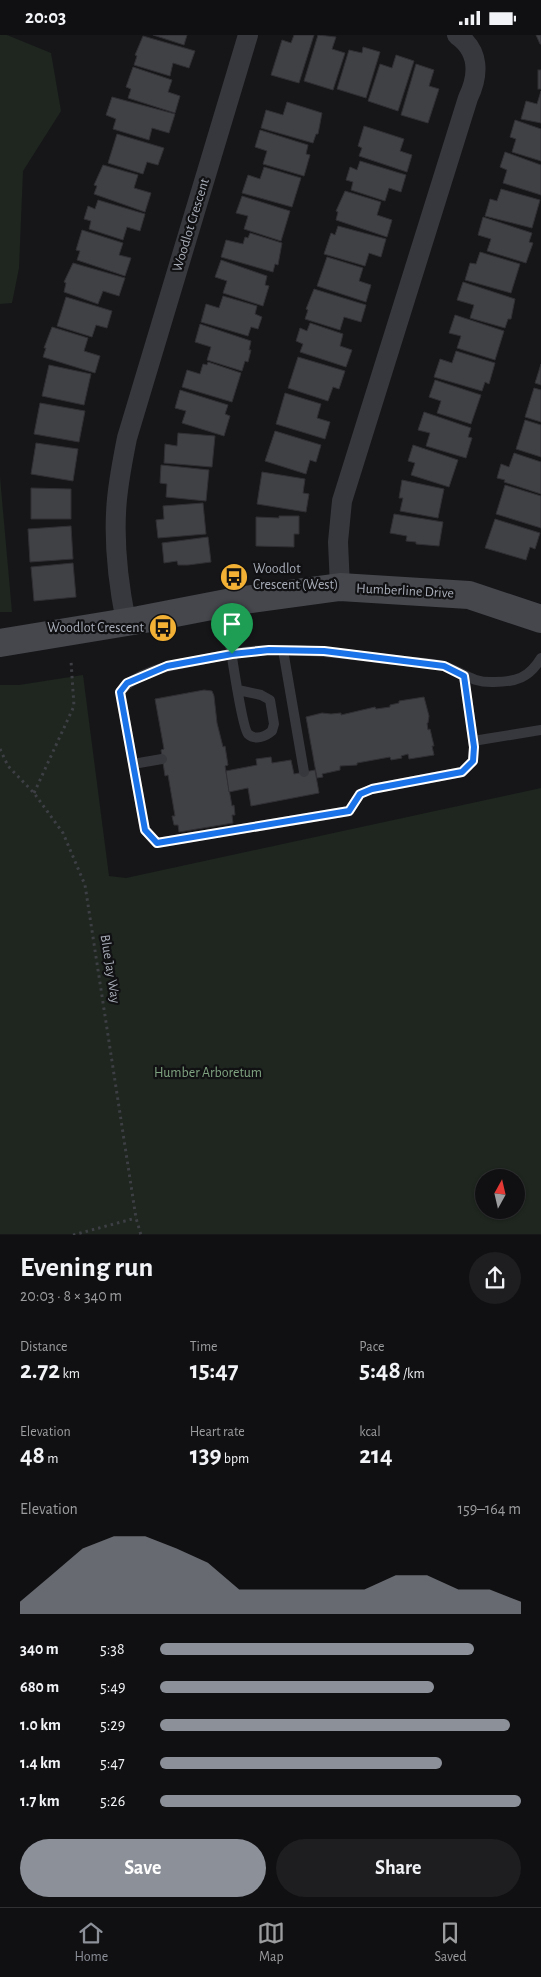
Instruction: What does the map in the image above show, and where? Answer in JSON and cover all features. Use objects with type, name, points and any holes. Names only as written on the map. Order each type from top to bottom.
[{"type":"street","name":"Woodlot Crescent","points":[[126,622],[120,591],[116,543],[117,500],[127,438],[248,35]]},
{"type":"street","points":[[340,587],[338,542],[342,501],[465,107],[476,79],[473,53],[463,39],[457,35]]},
{"type":"street","name":"Humberline Drive","points":[[0,643],[224,604],[340,587],[469,595],[541,619]]},
{"type":"lane","points":[[224,604],[238,690],[245,729],[250,736],[258,738],[266,736],[272,731],[274,724],[270,700],[261,695],[238,690]]},
{"type":"lane","points":[[464,676],[473,741],[473,761],[462,772],[372,789],[360,794],[349,811],[157,843],[145,830],[120,692],[127,683],[167,666],[232,654],[269,650],[324,651],[444,666],[464,676],[469,679],[493,683],[524,678],[536,667],[541,658]]},
{"type":"lane","points":[[283,650],[304,772]]},
{"type":"lane","points":[[473,741],[541,730]]},
{"type":"lane","points":[[133,764],[162,759]]},
{"type":"path","points":[[34,793],[74,706],[71,661]]},
{"type":"path","name":"Blue Jay Way","points":[[0,749],[8,766],[34,793],[63,833],[85,885],[136,1218],[141,1235]]},
{"type":"path","points":[[73,1235],[136,1218]]},
{"type":"green space","points":[[0,35],[7,35],[51,53],[61,111],[23,171],[19,268],[12,303],[0,304]]},
{"type":"green space","points":[[0,477],[12,612],[0,612]]},
{"type":"green space","name":"Humber Arboretum","points":[[83,675],[109,876],[126,878],[541,788],[541,1234],[0,1234],[0,685],[19,685]]},
{"type":"building","points":[[153,35],[187,35],[184,45]]},
{"type":"building","points":[[294,35],[314,35],[299,83],[271,75],[282,40],[291,43]]},
{"type":"building","points":[[318,35],[336,37],[332,49],[345,53],[333,90],[304,81]]},
{"type":"building","points":[[536,35],[541,35],[541,44],[540,44]]},
{"type":"building","points":[[143,36],[195,51],[189,68],[173,63],[170,76],[134,65],[137,56],[135,55]]},
{"type":"building","points":[[363,47],[380,52],[366,98],[337,89],[349,50],[362,53]]},
{"type":"building","points":[[396,55],[414,61],[398,111],[368,101],[380,64],[392,68]]},
{"type":"building","points":[[416,64],[434,70],[429,86],[439,89],[428,123],[401,115]]},
{"type":"building","points":[[133,67],[172,80],[168,92],[180,96],[175,113],[128,98],[131,89],[126,87]]},
{"type":"building","points":[[538,70],[541,70],[541,89],[538,89]]},
{"type":"building","points":[[541,91],[541,123],[521,119],[526,101],[537,104]]},
{"type":"building","points":[[112,97],[175,114],[169,133],[152,128],[149,140],[113,129],[116,119],[106,115]]},
{"type":"building","points":[[287,102],[322,113],[318,134],[316,134],[313,143],[261,128],[266,110],[283,115]]},
{"type":"building","points":[[515,120],[541,129],[541,161],[512,152],[516,139],[510,137]]},
{"type":"building","points":[[364,126],[404,139],[400,151],[412,155],[407,172],[359,156],[362,148],[358,146]]},
{"type":"building","points":[[260,130],[308,145],[306,154],[310,155],[304,176],[263,164],[267,151],[255,147]]},
{"type":"building","points":[[117,134],[164,148],[158,165],[147,162],[143,174],[108,163]]},
{"type":"building","points":[[505,152],[541,165],[541,195],[503,183],[507,170],[500,167]]},
{"type":"building","points":[[360,161],[406,175],[401,192],[389,188],[385,201],[351,190],[353,182],[346,180],[350,167],[357,170]]},
{"type":"building","points":[[103,165],[138,175],[134,188],[151,193],[145,212],[94,194],[97,186],[94,185]]},
{"type":"building","points":[[264,167],[301,178],[292,207],[242,193],[248,175],[260,179]]},
{"type":"building","points":[[501,189],[540,200],[532,228],[485,216],[490,199],[497,201]]},
{"type":"building","points":[[345,191],[381,202],[377,215],[392,220],[387,237],[336,220],[338,212],[336,211]]},
{"type":"building","points":[[242,196],[290,211],[281,241],[244,229],[248,216],[236,213]]},
{"type":"building","points":[[98,200],[145,214],[140,231],[127,227],[123,240],[89,229],[91,221],[84,219],[88,206],[95,209]]},
{"type":"building","points":[[483,217],[532,233],[529,242],[533,243],[526,263],[487,251],[491,239],[478,235]]},
{"type":"building","points":[[338,226],[386,239],[381,257],[369,253],[365,266],[324,254],[331,233],[335,235]]},
{"type":"building","points":[[82,230],[123,243],[119,255],[131,258],[125,276],[77,260],[80,251],[76,250]]},
{"type":"building","points":[[250,233],[282,243],[278,265],[275,264],[273,272],[221,257],[226,240],[243,244],[245,237],[248,238]]},
{"type":"building","points":[[480,252],[520,264],[511,293],[465,280],[470,263],[476,264]]},
{"type":"building","points":[[327,257],[363,268],[359,281],[371,285],[366,302],[317,286]]},
{"type":"building","points":[[221,260],[267,276],[265,285],[269,286],[263,306],[223,293],[227,281],[215,277]]},
{"type":"building","points":[[73,263],[125,278],[119,296],[103,291],[98,304],[64,292],[66,283],[64,282]]},
{"type":"building","points":[[463,282],[515,299],[511,319],[508,319],[505,328],[470,318],[474,305],[457,300]]},
{"type":"building","points":[[314,289],[366,305],[361,322],[344,317],[340,330],[305,319],[308,310],[306,309]]},
{"type":"building","points":[[223,296],[257,306],[255,314],[262,317],[258,329],[251,327],[248,336],[201,322],[206,304],[219,308]]},
{"type":"building","points":[[66,297],[112,311],[107,328],[96,325],[92,337],[57,326]]},
{"type":"building","points":[[455,315],[504,331],[495,360],[457,348],[461,336],[449,333]]},
{"type":"building","points":[[310,323],[343,334],[340,346],[352,350],[346,367],[300,352],[303,344],[296,341],[300,328],[307,331]]},
{"type":"building","points":[[200,324],[251,341],[248,362],[245,361],[242,371],[207,360],[211,347],[195,342]]},
{"type":"building","points":[[52,327],[88,338],[84,351],[100,356],[95,373],[43,357],[46,348],[44,348]]},
{"type":"building","points":[[456,351],[495,363],[489,384],[485,382],[482,391],[434,377],[440,359],[452,363]]},
{"type":"building","points":[[298,357],[345,371],[339,389],[333,387],[328,401],[288,388]]},
{"type":"building","points":[[208,362],[241,373],[232,402],[182,387],[187,370],[200,374],[203,364],[207,365]]},
{"type":"building","points":[[541,364],[541,385],[535,383]]},
{"type":"building","points":[[49,365],[91,374],[84,405],[42,396]]},
{"type":"building","points":[[435,380],[481,395],[471,424],[437,413],[441,401],[429,397]]},
{"type":"building","points":[[534,388],[541,390],[541,422],[525,417]]},
{"type":"building","points":[[180,390],[228,405],[225,414],[230,416],[224,436],[182,423],[186,411],[175,408]]},
{"type":"building","points":[[285,393],[321,404],[317,418],[330,422],[325,439],[276,424]]},
{"type":"building","points":[[40,403],[85,411],[79,442],[34,434]]},
{"type":"building","points":[[424,412],[471,428],[468,437],[472,438],[466,458],[426,446],[430,433],[418,430]]},
{"type":"building","points":[[525,420],[541,425],[541,457],[516,449]]},
{"type":"building","points":[[275,431],[321,445],[316,462],[310,460],[306,474],[265,461]]},
{"type":"building","points":[[178,433],[215,436],[212,467],[164,463],[165,444],[177,446]]},
{"type":"building","points":[[36,443],[78,449],[73,481],[31,474]]},
{"type":"building","points":[[413,445],[458,460],[449,487],[411,475],[415,463],[408,461]]},
{"type":"building","points":[[514,453],[541,462],[541,494],[497,478],[501,464],[509,467]]},
{"type":"building","points":[[161,465],[209,470],[206,501],[166,497],[167,484],[160,483]]},
{"type":"building","points":[[262,472],[305,479],[303,493],[309,494],[306,512],[257,504]]},
{"type":"building","points":[[402,480],[444,489],[438,518],[400,511],[403,498],[399,498]]},
{"type":"building","points":[[505,485],[541,496],[541,528],[496,514]]},
{"type":"building","points":[[31,488],[71,489],[71,519],[31,519]]},
{"type":"building","points":[[203,503],[206,534],[158,538],[156,520],[164,519],[163,506]]},
{"type":"building","points":[[394,514],[443,522],[439,546],[416,544],[416,542],[406,541],[407,536],[390,533]]},
{"type":"building","points":[[279,516],[299,516],[299,534],[294,534],[294,547],[256,546],[256,517],[279,518]]},
{"type":"building","points":[[495,519],[540,533],[535,549],[530,547],[526,560],[485,548]]},
{"type":"building","points":[[71,526],[73,559],[30,562],[28,529]]},
{"type":"building","points":[[208,537],[211,562],[188,565],[178,565],[177,561],[164,563],[162,543]]},
{"type":"building","points":[[73,563],[76,597],[34,601],[31,567]]},
{"type":"building","points":[[204,690],[212,691],[214,696],[217,723],[223,747],[225,746],[228,765],[225,766],[235,815],[232,815],[233,823],[179,832],[178,825],[174,825],[172,816],[175,816],[168,775],[165,776],[161,750],[164,749],[155,699]]},
{"type":"building","points":[[424,697],[429,716],[427,723],[434,746],[432,746],[434,755],[409,759],[408,754],[401,756],[402,758],[391,760],[390,757],[357,763],[357,765],[340,766],[340,770],[322,774],[323,777],[317,778],[306,717],[322,713],[341,713],[341,715],[375,707],[376,709],[390,707],[390,705],[399,703],[399,701]]},
{"type":"building","points":[[271,757],[272,763],[291,760],[294,774],[315,770],[319,793],[251,806],[248,788],[229,792],[226,771],[257,765],[256,759]]},
{"type":"place","name":"Woodlot Crescent (West)","points":[[234,577]]},
{"type":"place","name":"Woodlot Crescent","points":[[163,628]]},
{"type":"route","points":[[269,650],[324,651],[444,666],[464,676],[474,747],[473,761],[462,772],[372,789],[360,794],[356,803],[349,811],[157,843],[145,830],[120,692],[127,683],[167,666],[232,654],[269,650]]}]
